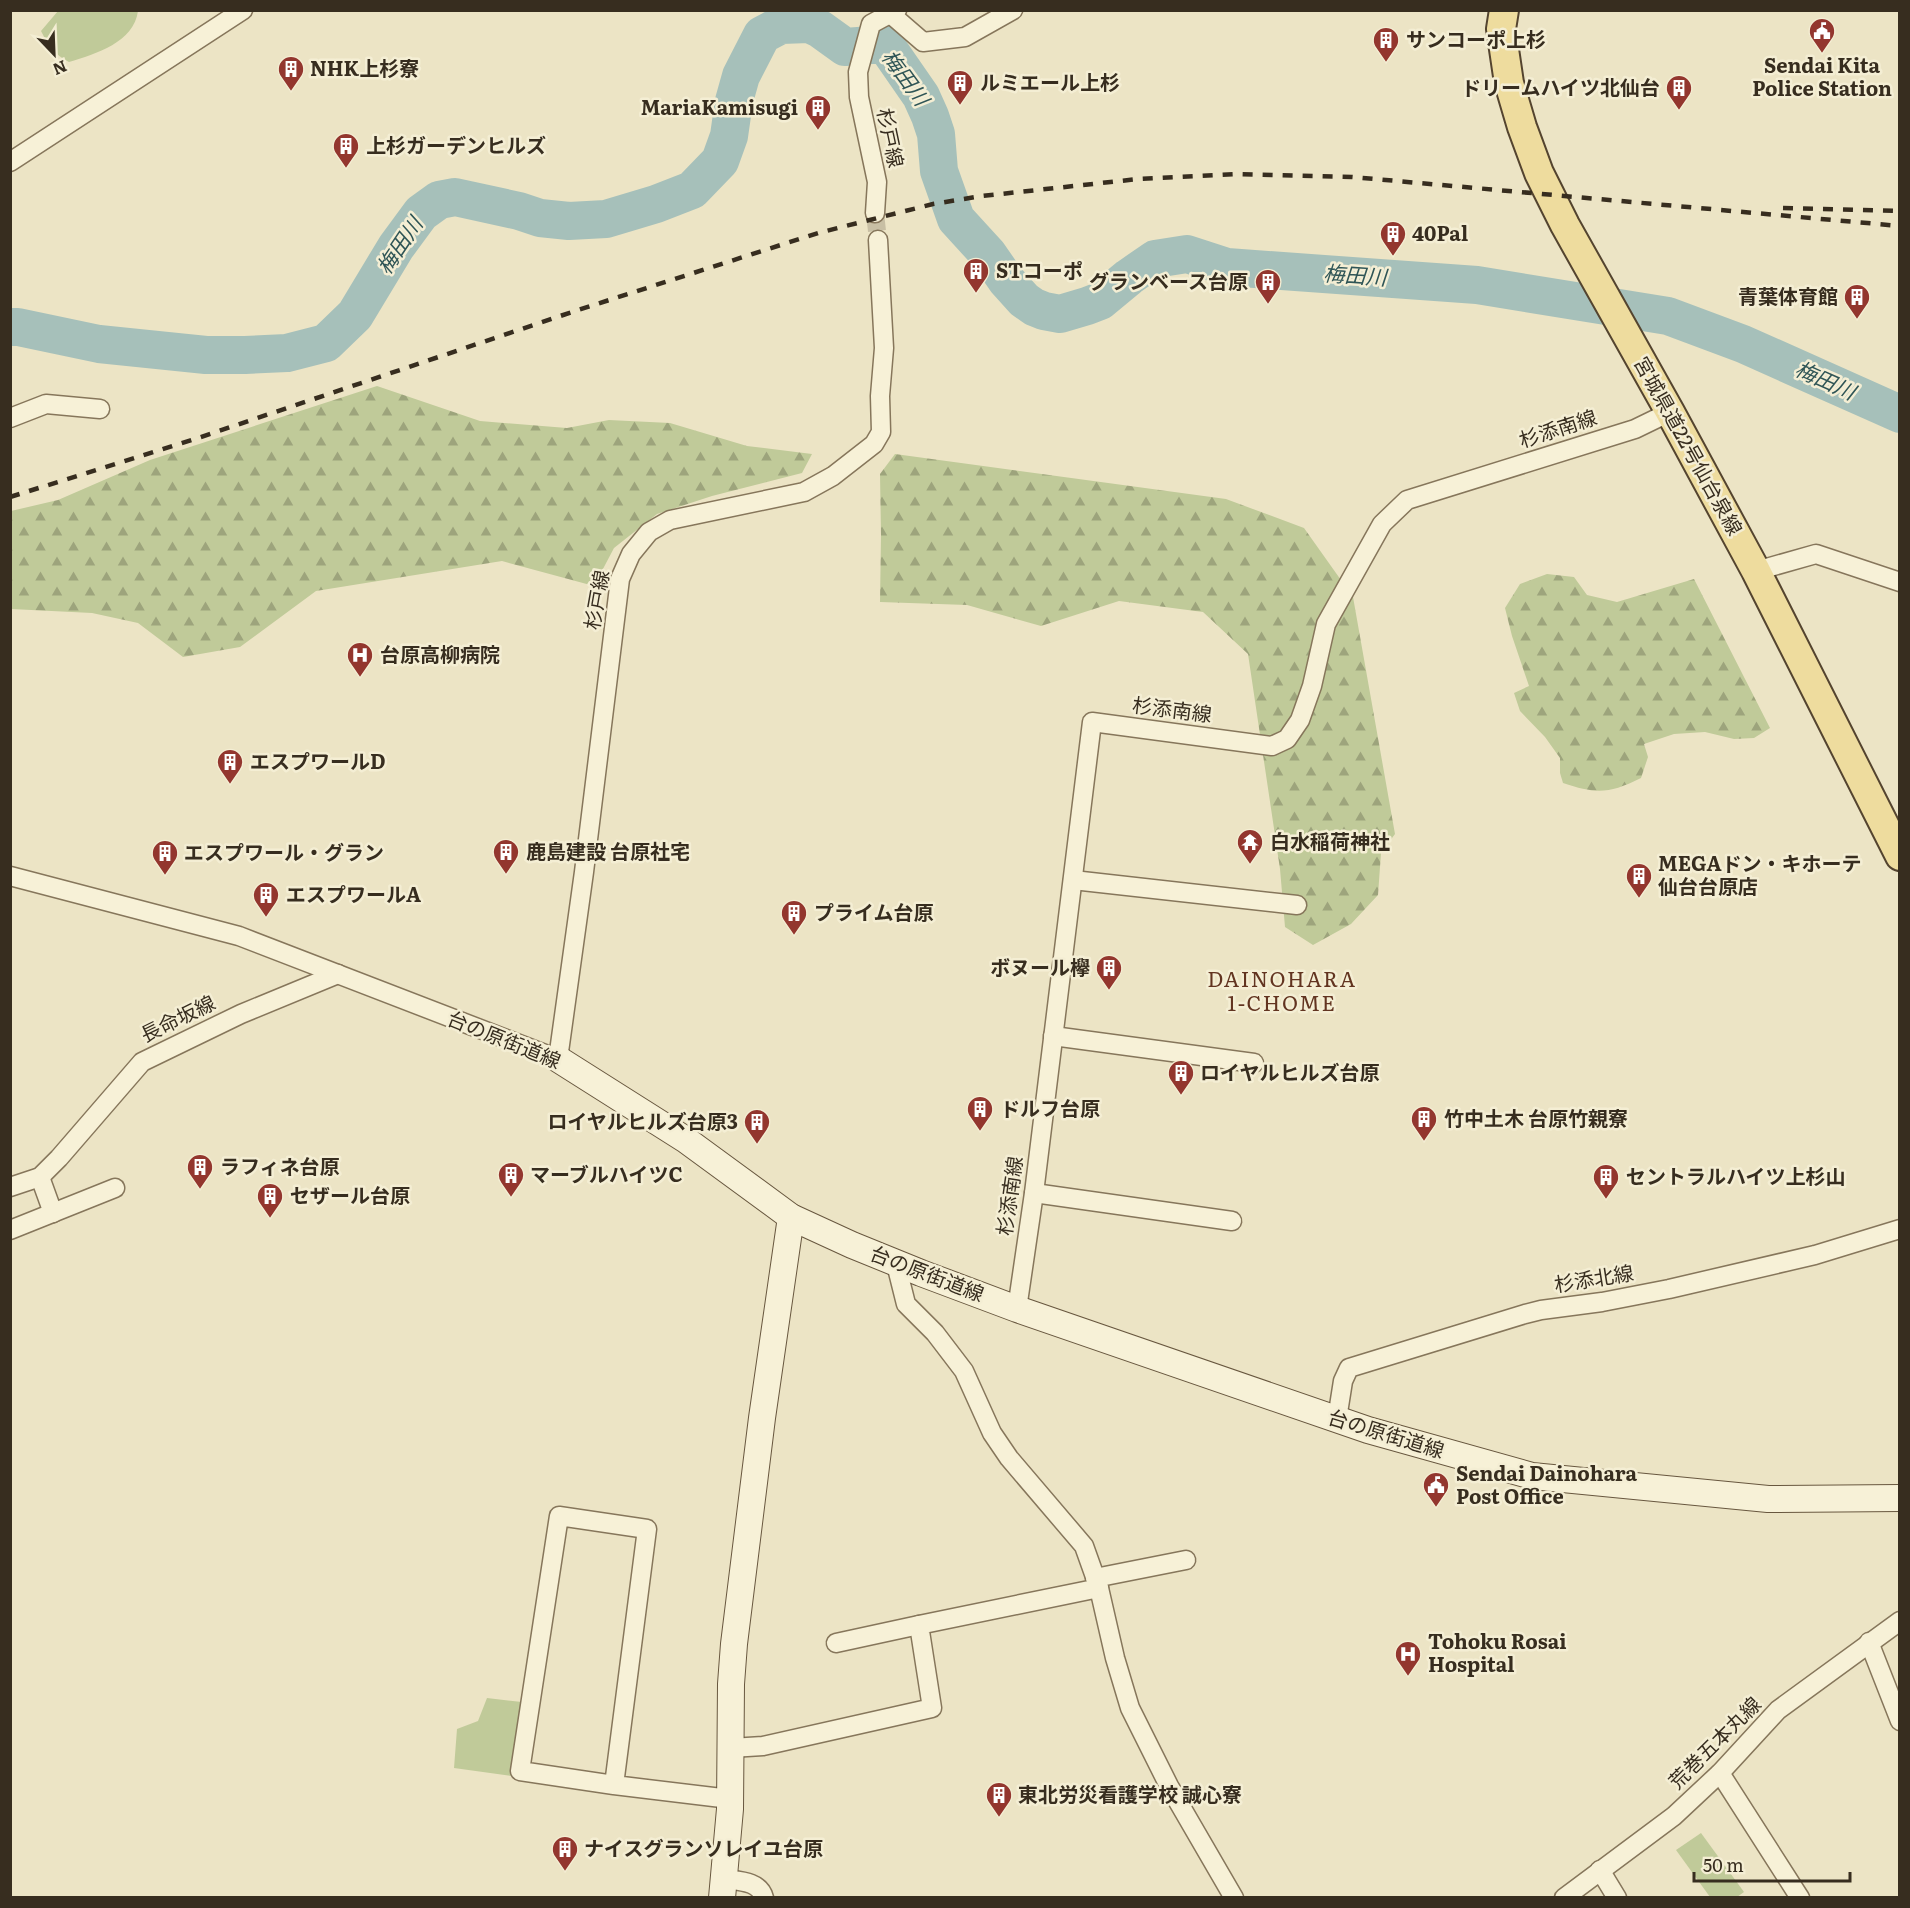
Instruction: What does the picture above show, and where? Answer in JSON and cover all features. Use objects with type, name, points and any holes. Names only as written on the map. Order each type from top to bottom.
[{"type":"main road","name":"宮城県道22号仙台泉線","points":[[1498,16],[1509,82],[1522,128],[1539,173],[1565,225],[1756,571],[1899,856]]},
{"type":"street","points":[[10,162],[243,10]]},
{"type":"street","points":[[891,12],[924,42],[965,37],[1013,10]]},
{"type":"street","name":"杉戸線","points":[[875,213],[877,182],[859,97],[858,72],[871,24],[891,12]]},
{"type":"street","name":"杉戸線","points":[[558,1059],[620,579],[631,554],[649,532],[670,520],[804,492],[833,476],[873,444],[881,432],[880,396],[884,348],[878,240]]},
{"type":"street","points":[[10,418],[46,404],[100,409]]},
{"type":"street","name":"杉添南線","points":[[1017,1309],[1034,1192],[1092,722],[1272,746],[1287,739],[1300,720],[1312,686],[1326,624],[1382,524],[1407,500],[1635,429],[1670,412]]},
{"type":"street","points":[[1756,571],[1816,554],[1899,582]]},
{"type":"street","name":"台の原街道線","points":[[10,876],[239,936],[558,1059],[686,1140],[791,1216],[896,1264],[1017,1309],[1337,1419],[1481,1463],[1532,1476],[1768,1499],[1899,1498]]},
{"type":"street","points":[[1073,880],[1297,905]]},
{"type":"street","name":"長命坂線","points":[[10,1187],[40,1177],[142,1062],[241,1014],[338,974]]},
{"type":"street","points":[[1053,1036],[1254,1063]]},
{"type":"street","points":[[40,1177],[53,1213]]},
{"type":"street","points":[[10,1230],[115,1188]]},
{"type":"street","points":[[1034,1192],[1232,1221]]},
{"type":"street","points":[[764,1898],[763,1892],[758,1887],[723,1888],[730,1799],[731,1684],[762,1418],[791,1216]]},
{"type":"street","name":"杉添北線","points":[[1337,1419],[1343,1381],[1349,1368],[1525,1314],[1669,1289],[1815,1255],[1899,1229]]},
{"type":"street","points":[[896,1264],[906,1304],[935,1333],[964,1371],[992,1434],[1009,1458],[1084,1546],[1097,1583],[1130,1708],[1169,1786],[1234,1898]]},
{"type":"street","points":[[614,1785],[647,1529],[559,1516],[520,1771],[614,1785],[730,1799]]},
{"type":"street","points":[[836,1643],[1097,1583],[1186,1560]]},
{"type":"street","name":"荒巻五本丸線","points":[[1564,1898],[1674,1815],[1720,1773],[1778,1710],[1899,1621]]},
{"type":"street","points":[[731,1748],[763,1746],[932,1708],[919,1624]]},
{"type":"street","points":[[1869,1642],[1899,1721]]},
{"type":"street","points":[[1720,1773],[1800,1898]]},
{"type":"street","points":[[1600,1870],[1617,1898]]},
{"type":"green space","points":[[58,11],[138,11],[135,22],[122,39],[102,51],[69,62],[52,49],[41,31]]},
{"type":"green space","points":[[377,386],[480,421],[567,428],[609,420],[670,423],[747,446],[812,454],[802,473],[712,496],[657,514],[614,548],[594,586],[502,561],[316,591],[240,647],[183,657],[138,623],[92,613],[11,609],[11,511],[58,500],[150,460]]},
{"type":"green space","points":[[895,454],[1226,499],[1304,528],[1353,597],[1395,834],[1381,853],[1378,895],[1351,924],[1313,945],[1285,927],[1280,869],[1248,654],[1203,612],[1119,601],[1041,626],[967,605],[880,602],[880,474]]},
{"type":"green space","points":[[1547,574],[1574,577],[1587,595],[1617,602],[1694,579],[1770,728],[1754,738],[1734,739],[1705,732],[1674,734],[1644,744],[1648,757],[1641,778],[1611,790],[1585,789],[1563,783],[1560,758],[1545,737],[1520,711],[1514,693],[1529,686],[1505,608],[1520,584]]},
{"type":"green space","points":[[487,1698],[522,1702],[511,1776],[454,1768],[457,1729],[478,1721]]},
{"type":"green space","points":[[1701,1833],[1744,1892],[1737,1897],[1710,1897],[1676,1850]]},
{"type":"waterway","name":"梅田川","points":[[10,327],[99,344],[206,355],[287,353],[326,343],[355,315],[396,247],[421,213],[439,200],[455,197],[540,218],[569,221],[606,219],[692,190],[720,161],[729,136],[734,101],[741,76],[762,35],[781,25],[809,24],[845,47],[885,44],[921,96],[930,116],[936,134],[939,171],[956,219],[988,254],[1006,280],[1024,300],[1044,311],[1060,314],[1100,301],[1155,259],[1187,254],[1227,267],[1477,285],[1668,316],[1743,344],[1900,414]]},
{"type":"waterway","points":[[885,44],[893,35]]},
{"type":"tunnel","points":[[875,213],[878,240]]},
{"type":"railway","points":[[10,497],[198,438],[575,311],[818,233],[933,204],[982,196],[1138,179],[1236,174],[1352,177],[1900,226]]},
{"type":"railway","points":[[1783,208],[1900,211]]},
{"type":"place","name":"Sendai Kita Police Station","points":[[1822,54]]},
{"type":"place","name":"サンコーポ上杉","points":[[1386,63]]},
{"type":"place","name":"NHK上杉寮","points":[[291,92]]},
{"type":"place","name":"ルミエール上杉","points":[[960,106]]},
{"type":"place","name":"ドリームハイツ北仙台","points":[[1679,111]]},
{"type":"place","name":"MariaKamisugi","points":[[818,131]]},
{"type":"place","name":"上杉ガーデンヒルズ","points":[[346,169]]},
{"type":"place","name":"40Pal","points":[[1393,257]]},
{"type":"place","name":"STコーポ","points":[[976,294]]},
{"type":"place","name":"グランベース台原","points":[[1268,305]]},
{"type":"place","name":"青葉体育館","points":[[1857,320]]},
{"type":"place","name":"台原高柳病院","points":[[360,678]]},
{"type":"place","name":"エスプワールD","points":[[230,785]]},
{"type":"place","name":"白水稲荷神社","points":[[1250,865]]},
{"type":"place","name":"鹿島建設 台原社宅","points":[[506,875]]},
{"type":"place","name":"エスプワール・グラン","points":[[165,876]]},
{"type":"place","name":"MEGAドン・キホーテ 仙台台原店","points":[[1639,899]]},
{"type":"place","name":"エスプワールA","points":[[266,918]]},
{"type":"place","name":"プライム台原","points":[[794,936]]},
{"type":"place","name":"ボヌール欅","points":[[1109,991]]},
{"type":"place","name":"ロイヤルヒルズ台原","points":[[1181,1096]]},
{"type":"place","name":"ドルフ台原","points":[[980,1132]]},
{"type":"place","name":"竹中土木 台原竹親寮","points":[[1424,1142]]},
{"type":"place","name":"ロイヤルヒルズ台原3","points":[[757,1145]]},
{"type":"place","name":"ラフィネ台原","points":[[200,1190]]},
{"type":"place","name":"マーブルハイツC","points":[[511,1198]]},
{"type":"place","name":"セントラルハイツ上杉山","points":[[1606,1200]]},
{"type":"place","name":"セザール台原","points":[[270,1219]]},
{"type":"place","name":"Sendai Dainohara Post Office","points":[[1436,1508]]},
{"type":"place","name":"Tohoku Rosai Hospital","points":[[1408,1677]]},
{"type":"place","name":"東北労災看護学校 誠心寮","points":[[999,1818]]},
{"type":"place","name":"ナイスグランソレイユ台原","points":[[565,1872]]},
{"type":"district","name":"DAINOHARA 1-CHOME","points":[[1282,992]]}]
